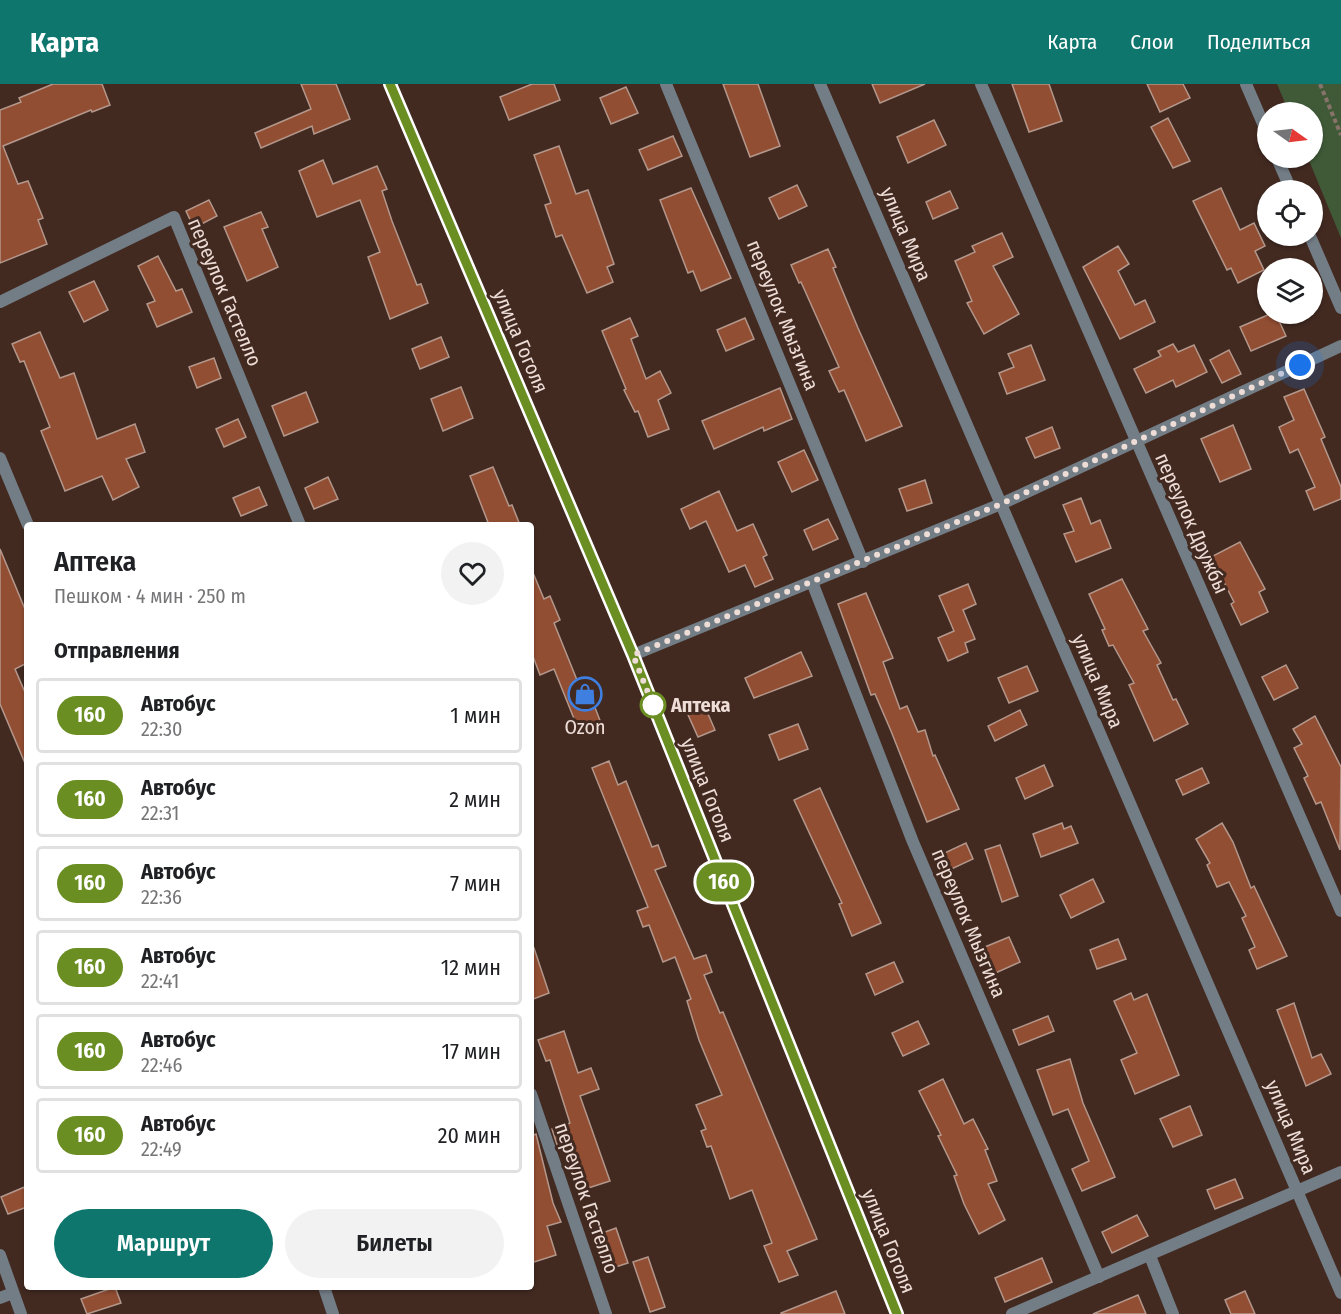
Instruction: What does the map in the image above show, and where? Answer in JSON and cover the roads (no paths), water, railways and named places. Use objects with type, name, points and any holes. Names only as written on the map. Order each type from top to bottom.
[{"type":"street","name":"улица Гоголя","points":[[390,84],[633,655],[897,1314]]},
{"type":"street","name":"переулок Мызгина","points":[[666,84],[863,561]]},
{"type":"street","name":"улица Мира","points":[[820,84],[1341,1293]]},
{"type":"street","name":"переулок Дружбы","points":[[981,84],[1135,443],[1341,911]]},
{"type":"street","points":[[1246,84],[1257,110]]},
{"type":"street","name":"переулок Гастелло","points":[[0,302],[174,217],[299,522]]},
{"type":"street","points":[[1314,246],[1341,308]]},
{"type":"street","points":[[633,655],[1001,504],[1341,346]]},
{"type":"street","points":[[0,458],[27,522]]},
{"type":"street","name":"переулок Мызгина","points":[[812,582],[913,842],[1099,1276]]},
{"type":"street","name":"переулок Гастелло","points":[[534,1103],[606,1314]]},
{"type":"street","points":[[1012,1314],[1341,1172]]},
{"type":"street","points":[[0,1255],[21,1314]]},
{"type":"street","points":[[1150,1256],[1173,1314]]},
{"type":"street","points":[[325,1290],[333,1314]]},
{"type":"street","points":[[0,1298],[14,1293]]},
{"type":"place","name":"Ozon","points":[[585,694]]},
{"type":"place","name":"Аптека","points":[[653,705]]}]
